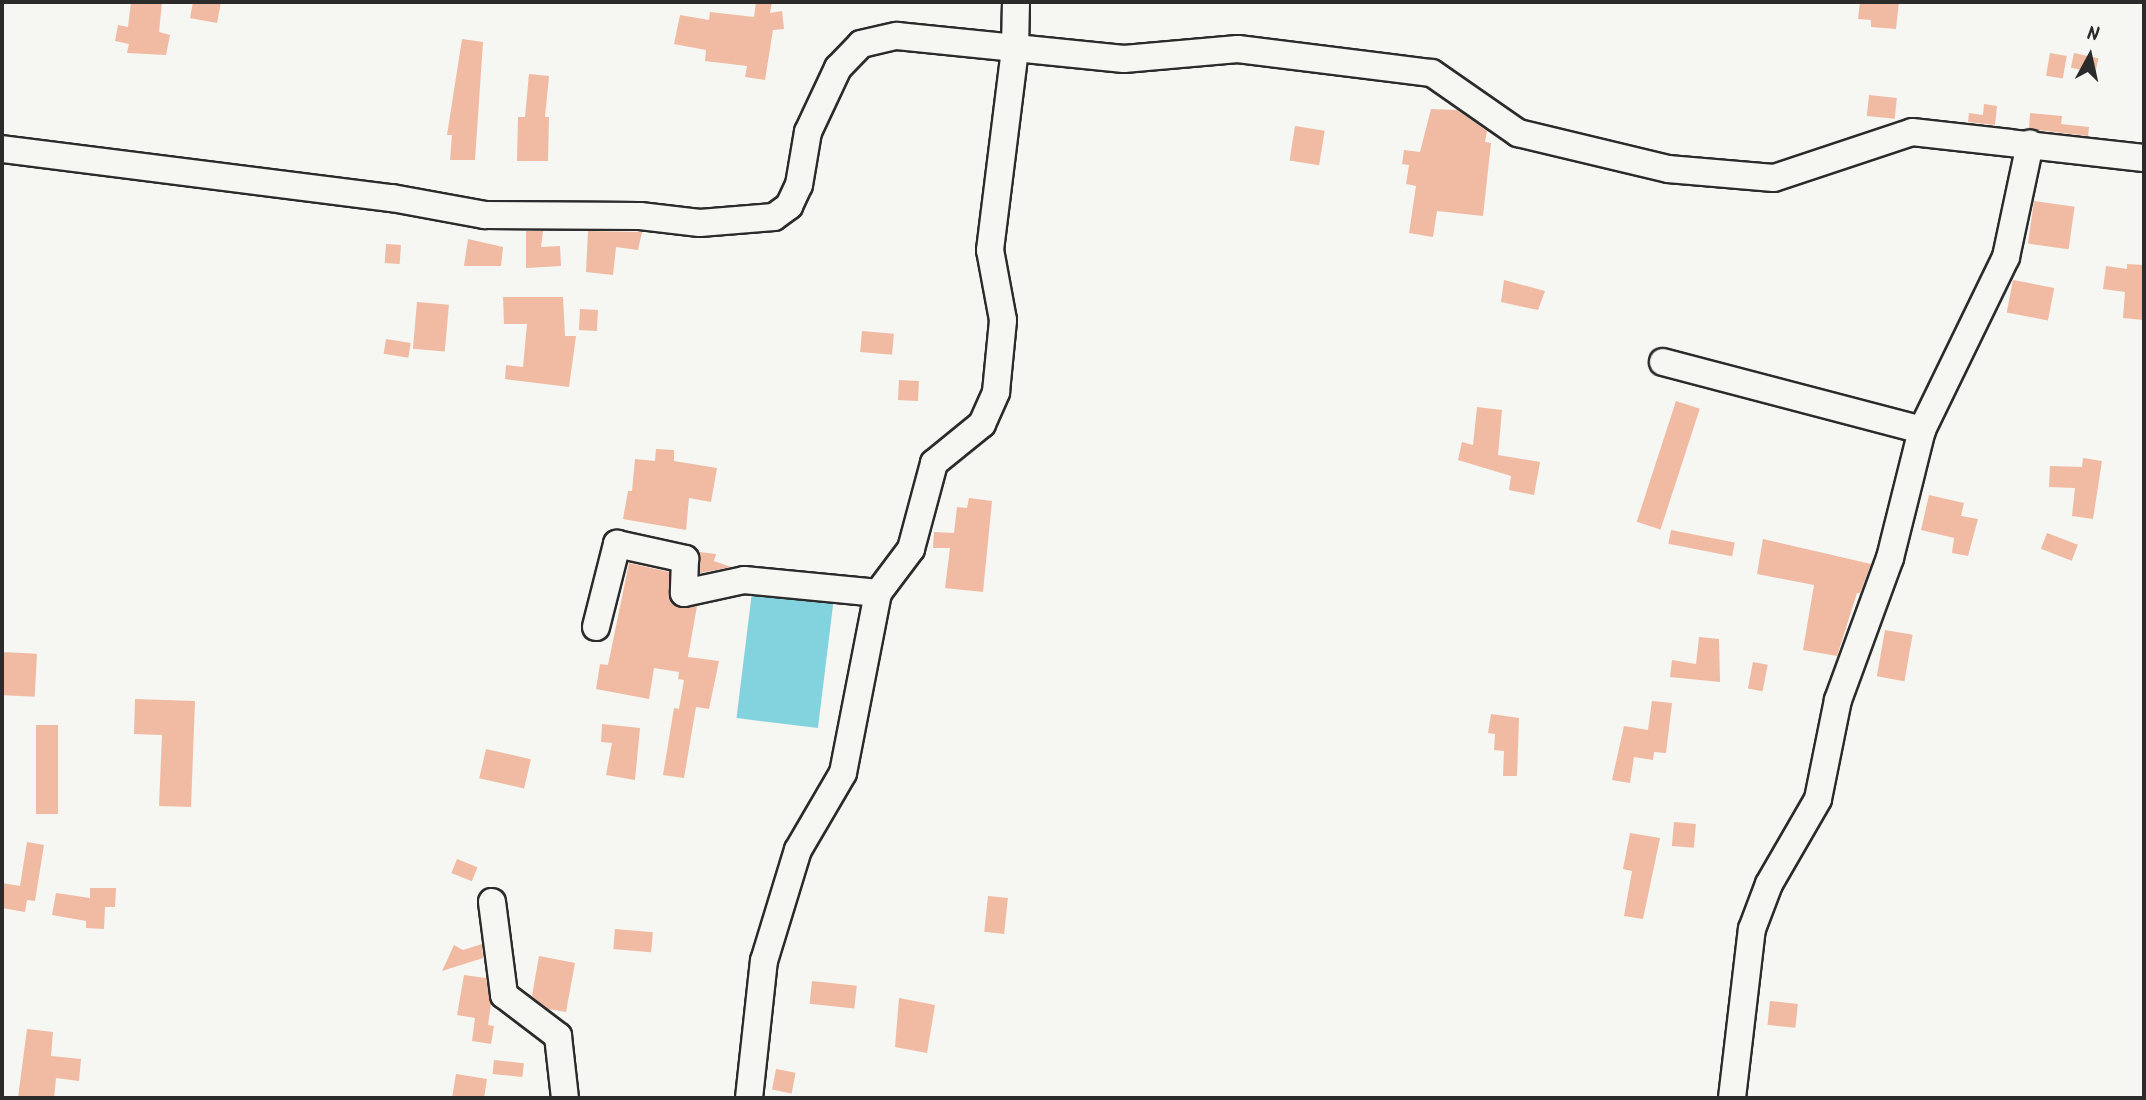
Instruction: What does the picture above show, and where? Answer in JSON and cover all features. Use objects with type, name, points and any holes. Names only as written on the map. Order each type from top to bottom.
[{"type":"street","points":[[750,1098],[764,961],[797,850],[843,773],[878,593],[911,549],[934,463],[982,424],[996,392],[1003,320],[990,250],[1015,49],[1016,2]]},
{"type":"street","points":[[2,149],[392,198],[485,215],[640,216],[700,223],[774,217],[789,206],[799,185],[808,132],[838,68],[860,44],[898,36],[1124,59],[1238,49],[1432,73],[1518,133],[1668,169],[1774,178],[1912,132],[2144,158]]},
{"type":"street","points":[[1732,1098],[1752,929],[1769,884],[1798,839],[1818,799],[1838,700],[1890,558],[1922,430],[2006,257],[2030,144]]},
{"type":"street","points":[[1663,362],[1922,430]]},
{"type":"street","points":[[596,627],[617,544],[685,559],[684,593],[744,580],[878,593]]},
{"type":"street","points":[[492,902],[504,995],[558,1036],[565,1098]]},
{"type":"water","points":[[752,592],[833,602],[818,728],[737,718]]},
{"type":"building","points":[[131,2],[162,2],[159,32],[170,35],[166,55],[127,53],[129,44],[115,41],[118,25],[128,27]]},
{"type":"building","points":[[193,2],[221,2],[217,23],[190,18]]},
{"type":"building","points":[[756,2],[772,2],[770,13],[782,11],[784,29],[773,30],[765,80],[745,77],[747,66],[705,61],[706,50],[674,44],[680,15],[709,20],[710,12],[754,17]]},
{"type":"building","points":[[1860,2],[1899,2],[1896,29],[1871,27],[1871,20],[1858,19]]},
{"type":"building","points":[[462,39],[483,42],[475,160],[450,160],[452,135],[447,135]]},
{"type":"building","points":[[2050,53],[2067,56],[2063,79],[2046,76]]},
{"type":"building","points":[[2074,53],[2098,58],[2095,73],[2071,68]]},
{"type":"building","points":[[529,74],[549,76],[545,117],[549,117],[548,161],[517,161],[518,117],[525,117]]},
{"type":"building","points":[[1869,95],[1897,98],[1895,119],[1867,116]]},
{"type":"building","points":[[1984,104],[1997,106],[1995,125],[1968,122],[1969,113],[1983,115]]},
{"type":"building","points":[[1431,109],[1457,110],[1487,131],[1485,142],[1491,143],[1483,216],[1437,211],[1433,237],[1409,233],[1416,186],[1406,184],[1409,165],[1402,164],[1404,150],[1420,152]]},
{"type":"building","points":[[2030,113],[2062,116],[2061,124],[2089,127],[2088,136],[2029,129]]},
{"type":"building","points":[[1295,126],[1325,131],[1319,165],[1290,161]]},
{"type":"building","points":[[2034,201],[2075,207],[2069,249],[2028,244]]},
{"type":"building","points":[[526,231],[543,231],[541,247],[560,246],[561,266],[526,268]]},
{"type":"building","points":[[588,231],[642,232],[638,250],[616,247],[613,275],[586,272]]},
{"type":"building","points":[[468,239],[503,247],[501,266],[464,266]]},
{"type":"building","points":[[386,244],[401,245],[400,264],[385,263]]},
{"type":"building","points":[[2127,264],[2144,265],[2144,320],[2123,318],[2125,292],[2103,289],[2106,266],[2127,269]]},
{"type":"building","points":[[1504,280],[1545,291],[1538,310],[1501,302]]},
{"type":"building","points":[[2013,280],[2054,288],[2048,320],[2007,312]]},
{"type":"building","points":[[503,297],[563,297],[565,336],[576,336],[569,387],[505,379],[506,365],[523,367],[527,324],[504,324]]},
{"type":"building","points":[[417,302],[449,305],[445,352],[413,349]]},
{"type":"building","points":[[580,309],[598,310],[597,331],[579,330]]},
{"type":"building","points":[[862,331],[894,334],[892,355],[860,352]]},
{"type":"building","points":[[386,339],[411,343],[408,358],[384,354]]},
{"type":"building","points":[[899,380],[919,381],[918,401],[898,400]]},
{"type":"building","points":[[1676,401],[1700,409],[1661,530],[1637,522]]},
{"type":"building","points":[[1477,407],[1502,410],[1498,455],[1540,462],[1534,495],[1509,490],[1511,476],[1458,460],[1462,442],[1473,445]]},
{"type":"building","points":[[656,449],[674,450],[674,461],[717,468],[711,502],[689,498],[686,530],[623,519],[628,491],[632,491],[635,459],[655,461]]},
{"type":"building","points":[[2083,458],[2102,461],[2093,519],[2072,516],[2075,488],[2049,487],[2050,466],[2082,467]]},
{"type":"building","points":[[1929,495],[1964,503],[1961,516],[1978,519],[1968,556],[1952,553],[1954,538],[1921,530]]},
{"type":"building","points":[[969,498],[992,501],[983,592],[945,588],[950,548],[933,548],[934,532],[954,533],[957,507],[967,508]]},
{"type":"building","points":[[1671,530],[1735,542],[1732,556],[1668,544]]},
{"type":"building","points":[[2047,533],[2078,545],[2072,561],[2041,549]]},
{"type":"building","points":[[1763,539],[1871,564],[1860,593],[1857,593],[1837,656],[1803,650],[1814,585],[1757,574]]},
{"type":"building","points":[[699,552],[716,554],[714,561],[731,567],[700,573]]},
{"type":"building","points":[[629,563],[669,572],[671,602],[679,608],[697,606],[688,657],[719,661],[709,709],[696,707],[684,778],[663,775],[674,708],[679,709],[684,680],[678,679],[679,672],[654,668],[649,699],[596,689],[600,664],[608,665]]},
{"type":"building","points":[[1885,630],[1913,635],[1904,681],[1877,676]]},
{"type":"building","points":[[1699,637],[1719,639],[1720,682],[1670,677],[1672,660],[1696,664]]},
{"type":"building","points":[[2,652],[37,654],[35,697],[2,695]]},
{"type":"building","points":[[1753,662],[1768,665],[1763,691],[1748,689]]},
{"type":"building","points":[[135,699],[195,701],[191,807],[159,806],[162,735],[134,734]]},
{"type":"building","points":[[1652,701],[1672,703],[1666,753],[1654,752],[1653,760],[1634,757],[1630,783],[1612,780],[1624,726],[1648,730]]},
{"type":"building","points":[[1491,714],[1519,718],[1517,776],[1503,776],[1504,751],[1494,750],[1495,734],[1488,733]]},
{"type":"building","points":[[602,724],[640,728],[635,780],[606,775],[612,743],[601,742]]},
{"type":"building","points":[[36,725],[58,725],[58,814],[36,814]]},
{"type":"building","points":[[486,749],[531,759],[524,789],[479,778]]},
{"type":"building","points":[[1674,822],[1696,824],[1694,848],[1672,846]]},
{"type":"building","points":[[1630,833],[1660,838],[1643,919],[1624,916],[1632,871],[1623,869]]},
{"type":"building","points":[[27,842],[44,845],[35,901],[27,900],[25,912],[2,908],[2,883],[20,886]]},
{"type":"building","points":[[457,859],[477,867],[472,881],[451,873]]},
{"type":"building","points":[[90,888],[116,888],[115,907],[105,907],[104,929],[86,928],[86,921],[52,915],[56,893],[90,898]]},
{"type":"building","points":[[988,896],[1008,898],[1004,934],[984,932]]},
{"type":"building","points":[[615,929],[653,932],[651,952],[613,949]]},
{"type":"building","points":[[482,944],[483,958],[442,971],[454,945],[463,950]]},
{"type":"building","points":[[539,956],[575,963],[566,1012],[548,1009],[532,996]]},
{"type":"building","points":[[464,975],[486,978],[491,1004],[488,1025],[494,1026],[491,1044],[472,1041],[475,1018],[457,1015]]},
{"type":"building","points":[[812,981],[857,986],[854,1009],[810,1004]]},
{"type":"building","points":[[899,998],[935,1005],[927,1053],[895,1047]]},
{"type":"building","points":[[1770,1001],[1798,1004],[1795,1028],[1767,1025]]},
{"type":"building","points":[[27,1029],[53,1032],[51,1056],[81,1059],[79,1081],[56,1078],[54,1098],[18,1098]]},
{"type":"building","points":[[494,1060],[524,1063],[522,1077],[493,1074]]},
{"type":"building","points":[[776,1069],[796,1073],[792,1093],[772,1090]]},
{"type":"building","points":[[456,1074],[487,1079],[484,1098],[452,1098]]}]
